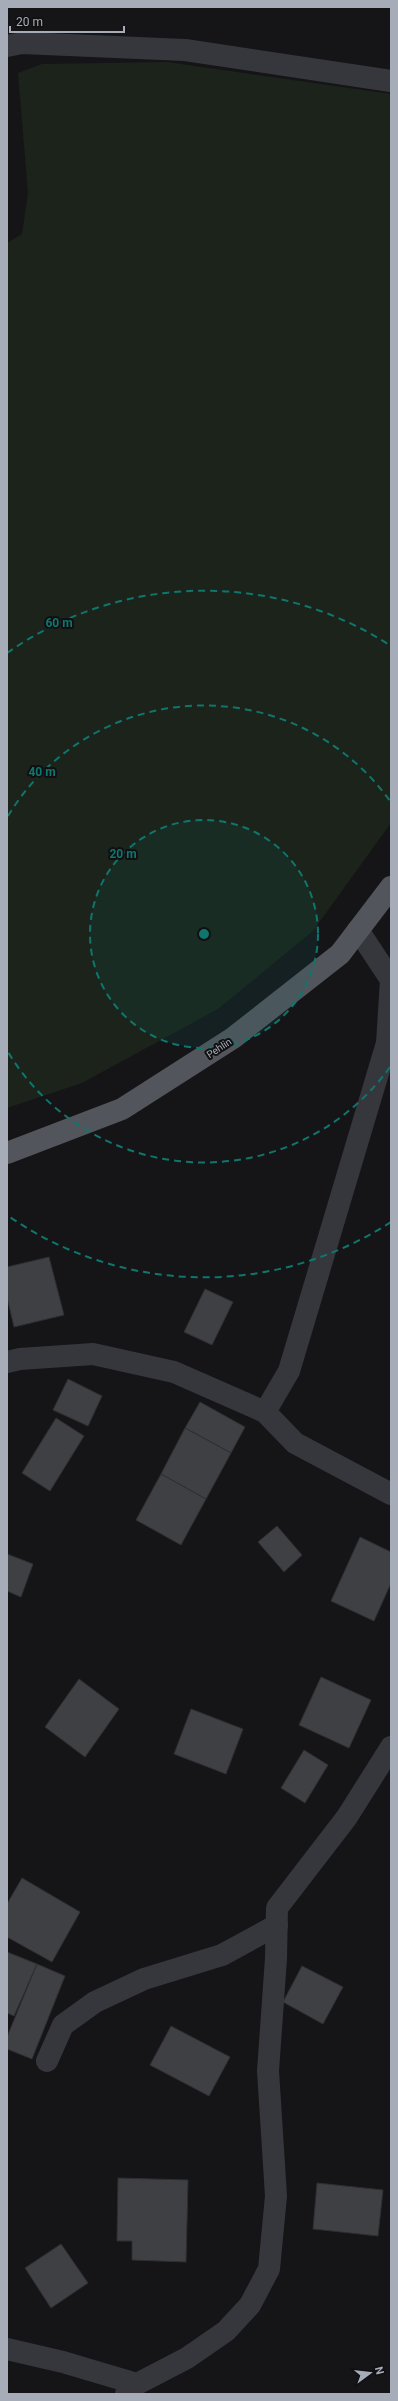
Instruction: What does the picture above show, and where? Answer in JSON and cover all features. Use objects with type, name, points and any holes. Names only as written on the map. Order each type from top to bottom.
[{"type":"main road","name":"Pehlin","points":[[7,1153],[122,1109],[233,1038],[340,954],[391,887]]},
{"type":"street","points":[[7,46],[22,43],[185,50],[391,81]]},
{"type":"street","points":[[265,1412],[289,1371],[387,1043],[391,980],[358,930]]},
{"type":"street","points":[[7,1362],[20,1359],[93,1354],[174,1372],[265,1412],[295,1443],[391,1494]]},
{"type":"street","points":[[7,2349],[63,2362],[131,2389],[187,2358],[226,2331],[250,2305],[269,2269],[276,2196],[268,2072],[277,1908],[347,1817],[391,1747]]},
{"type":"street","points":[[47,2061],[63,2025],[95,2002],[144,1979],[222,1955],[277,1925]]},
{"type":"shaded area","points":[[167,62],[391,94],[391,823],[313,931],[218,1009],[82,1083],[7,1108],[7,243],[22,234],[28,193],[18,73],[42,64]]},
{"type":"building","points":[[49,1257],[64,1315],[14,1327],[7,1297],[7,1267]]},
{"type":"building","points":[[205,1289],[233,1302],[212,1345],[184,1332]]},
{"type":"building","points":[[68,1379],[102,1396],[88,1426],[53,1410]]},
{"type":"building","points":[[200,1402],[245,1427],[231,1453],[185,1428]]},
{"type":"building","points":[[56,1418],[84,1436],[50,1491],[22,1473]]},
{"type":"building","points":[[185,1428],[231,1453],[206,1499],[161,1474]]},
{"type":"building","points":[[161,1474],[206,1499],[181,1545],[136,1520]]},
{"type":"building","points":[[277,1526],[302,1555],[284,1572],[258,1542]]},
{"type":"building","points":[[360,1537],[391,1552],[391,1583],[374,1621],[331,1601]]},
{"type":"building","points":[[7,1554],[33,1564],[21,1597],[7,1591]]},
{"type":"building","points":[[321,1677],[371,1700],[349,1748],[299,1725]]},
{"type":"building","points":[[79,1679],[119,1709],[85,1757],[45,1727]]},
{"type":"building","points":[[191,1709],[243,1729],[226,1774],[174,1754]]},
{"type":"building","points":[[304,1750],[328,1765],[305,1803],[281,1788]]},
{"type":"building","points":[[22,1878],[80,1912],[52,1962],[7,1937],[7,1904]]},
{"type":"building","points":[[7,1952],[37,1964],[14,2016],[7,2013]]},
{"type":"building","points":[[37,1964],[65,1976],[32,2059],[7,2049],[7,2037]]},
{"type":"building","points":[[302,1966],[343,1987],[323,2024],[283,2002]]},
{"type":"building","points":[[171,2026],[230,2057],[209,2096],[150,2065]]},
{"type":"building","points":[[118,2178],[188,2180],[186,2262],[132,2260],[132,2241],[117,2241]]},
{"type":"building","points":[[317,2183],[383,2190],[378,2236],[313,2229]]},
{"type":"building","points":[[61,2244],[88,2283],[51,2308],[25,2268]]}]
